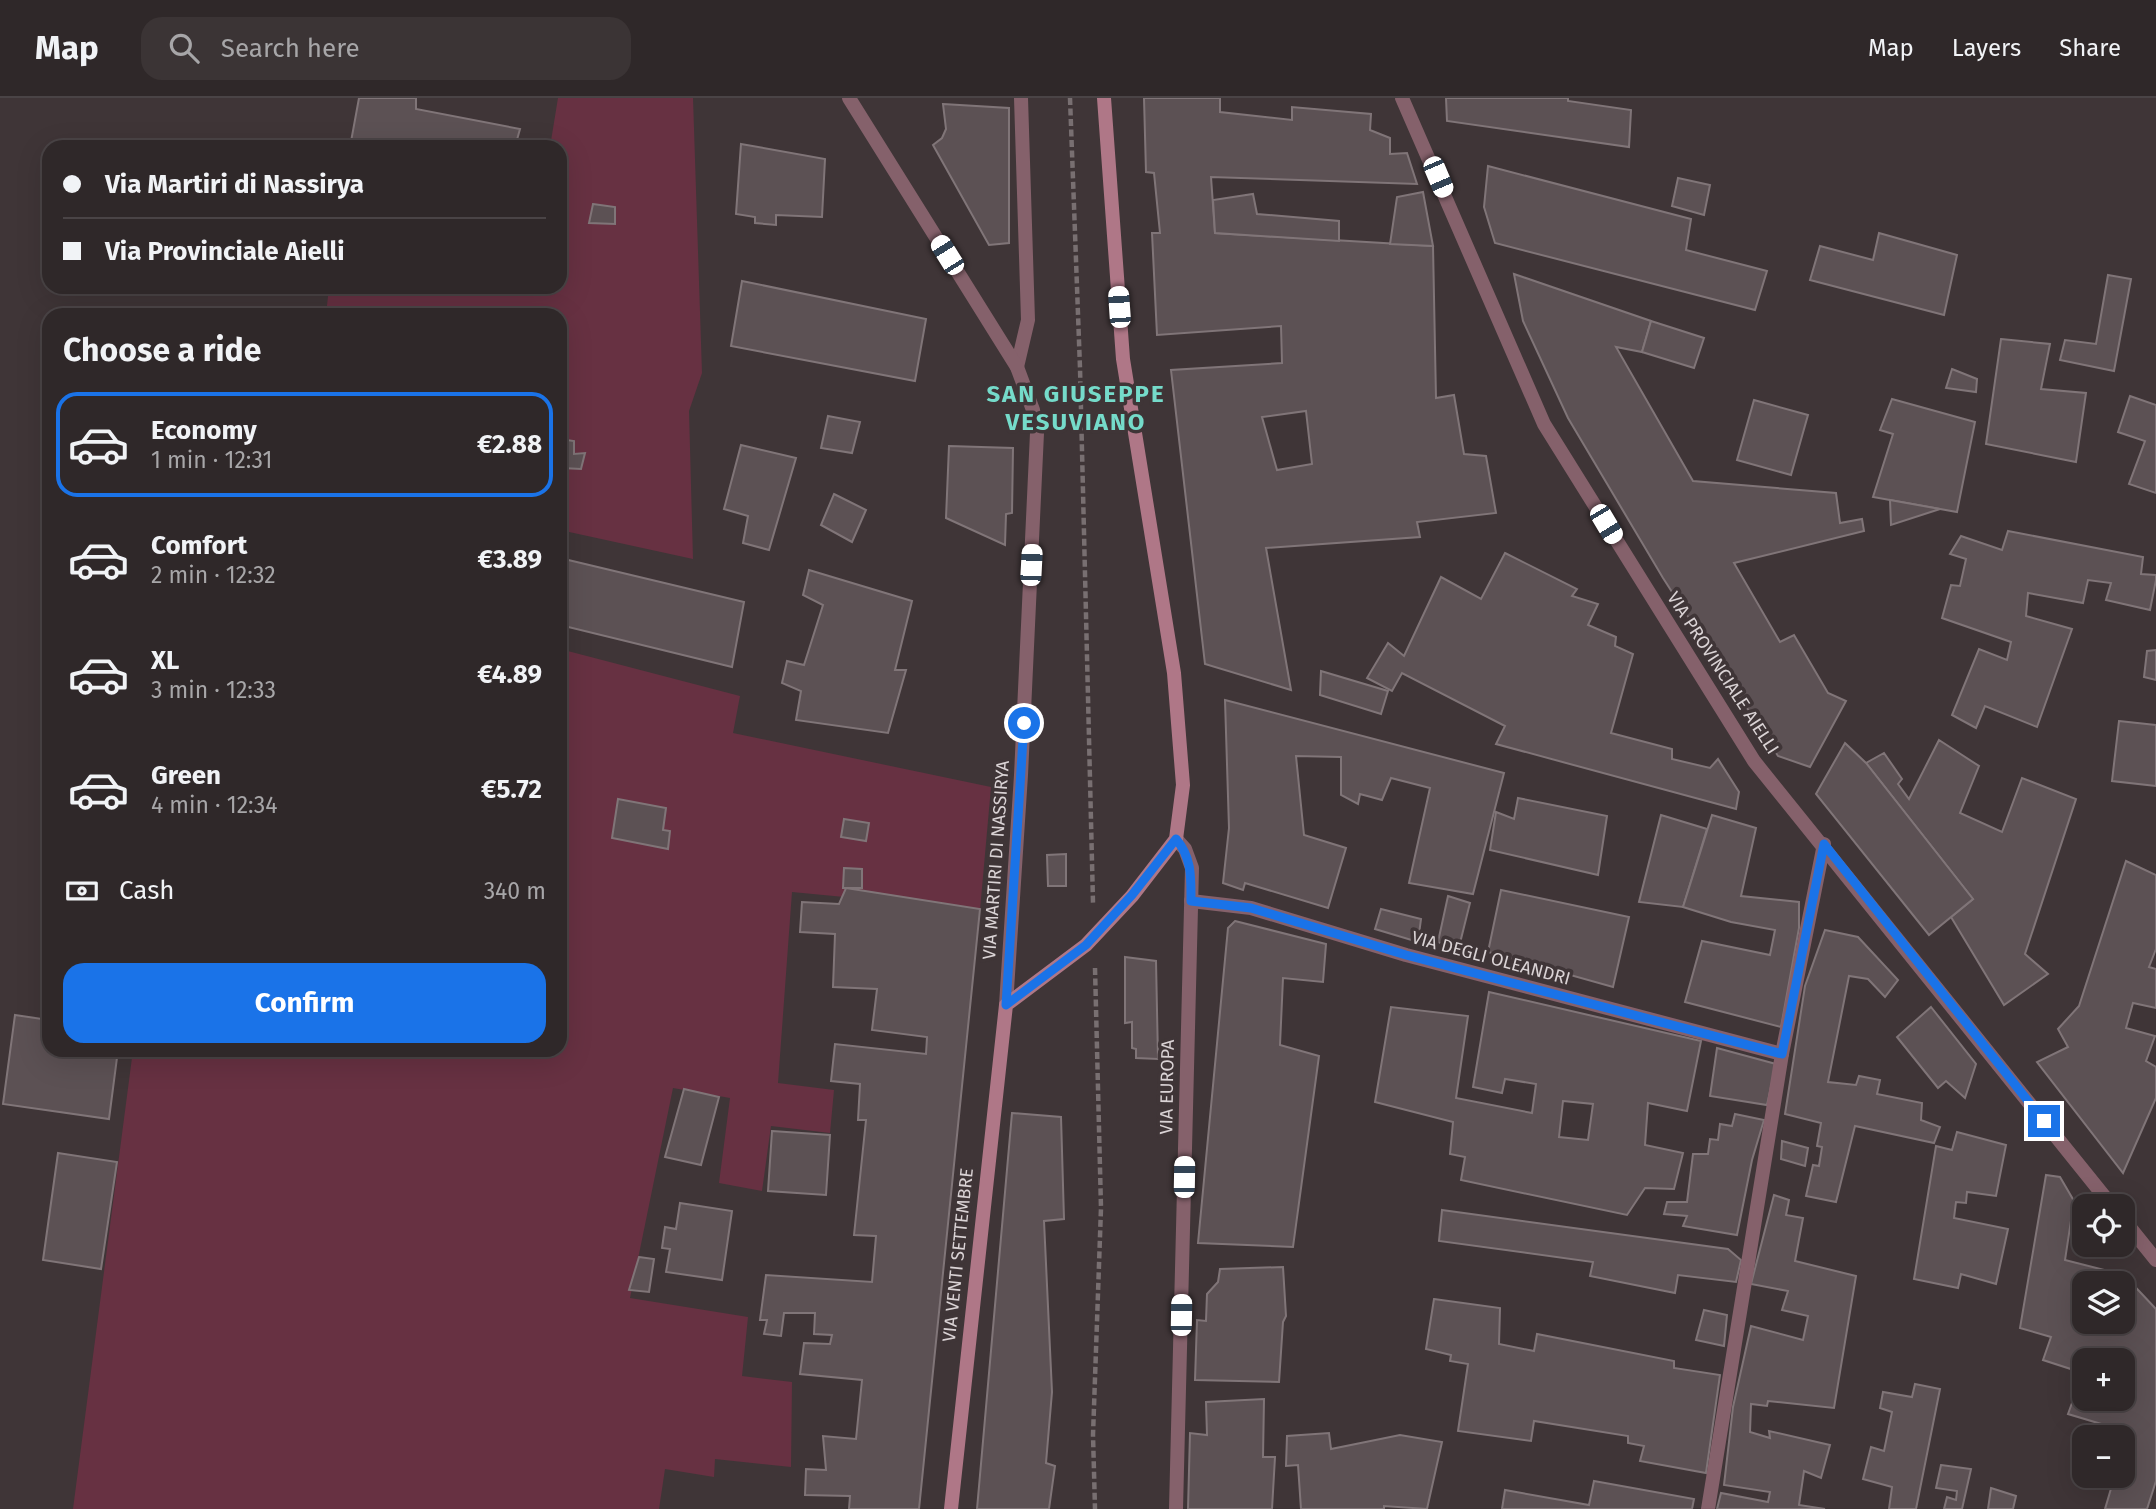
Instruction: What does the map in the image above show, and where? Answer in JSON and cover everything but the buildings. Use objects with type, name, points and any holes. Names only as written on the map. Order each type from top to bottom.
[{"type":"main road","points":[[1006,1005],[1094,937],[1176,839],[1183,785],[1174,673],[1123,359],[1104,98]]},
{"type":"main road","name":"VIA VENTI SETTEMBRE","points":[[951,1509],[1006,1005]]},
{"type":"street","name":"VIA MARTIRI DI NASSIRYA","points":[[849,98],[1017,367],[1033,410],[1037,433],[1021,775],[1006,1005]]},
{"type":"street","points":[[1017,367],[1028,320],[1021,98]]},
{"type":"street","name":"VIA PROVINCIALE AIELLI","points":[[1402,98],[1544,424],[1754,761],[1824,844],[2102,1194]]},
{"type":"street","name":"VIA EUROPA","points":[[1176,839],[1185,849],[1192,868],[1176,1509]]},
{"type":"street","points":[[1708,1509],[1782,1054],[1824,844]]},
{"type":"street","name":"VIA DEGLI OLEANDRI","points":[[1191,901],[1251,908],[1406,955],[1782,1054]]},
{"type":"street","points":[[2135,1234],[2156,1260]]},
{"type":"path","points":[[1070,98],[1080,368],[1101,1208],[1093,1435],[1095,1509]]},
{"type":"shaded area","points":[[558,98],[693,98],[702,373],[689,411],[693,559],[567,532],[567,308],[327,308],[328,294],[567,294],[567,140],[551,140]]},
{"type":"shaded area","points":[[567,651],[740,696],[733,733],[991,787],[980,910],[792,892],[778,1083],[834,1090],[830,1133],[771,1126],[762,1191],[719,1183],[730,1098],[673,1088],[630,1298],[748,1317],[742,1376],[792,1382],[791,1467],[715,1459],[714,1477],[665,1469],[659,1509],[73,1509],[132,1057],[567,1057]]},
{"type":"district","name":"SAN GIUSEPPE VESUVIANO","points":[[1076,408]]},
{"type":"route","points":[[1024,723],[1006,1005],[1086,945],[1132,895],[1176,839],[1185,849],[1192,868],[1191,901],[1251,908],[1406,955],[1782,1054],[1824,844],[2044,1121]]}]
